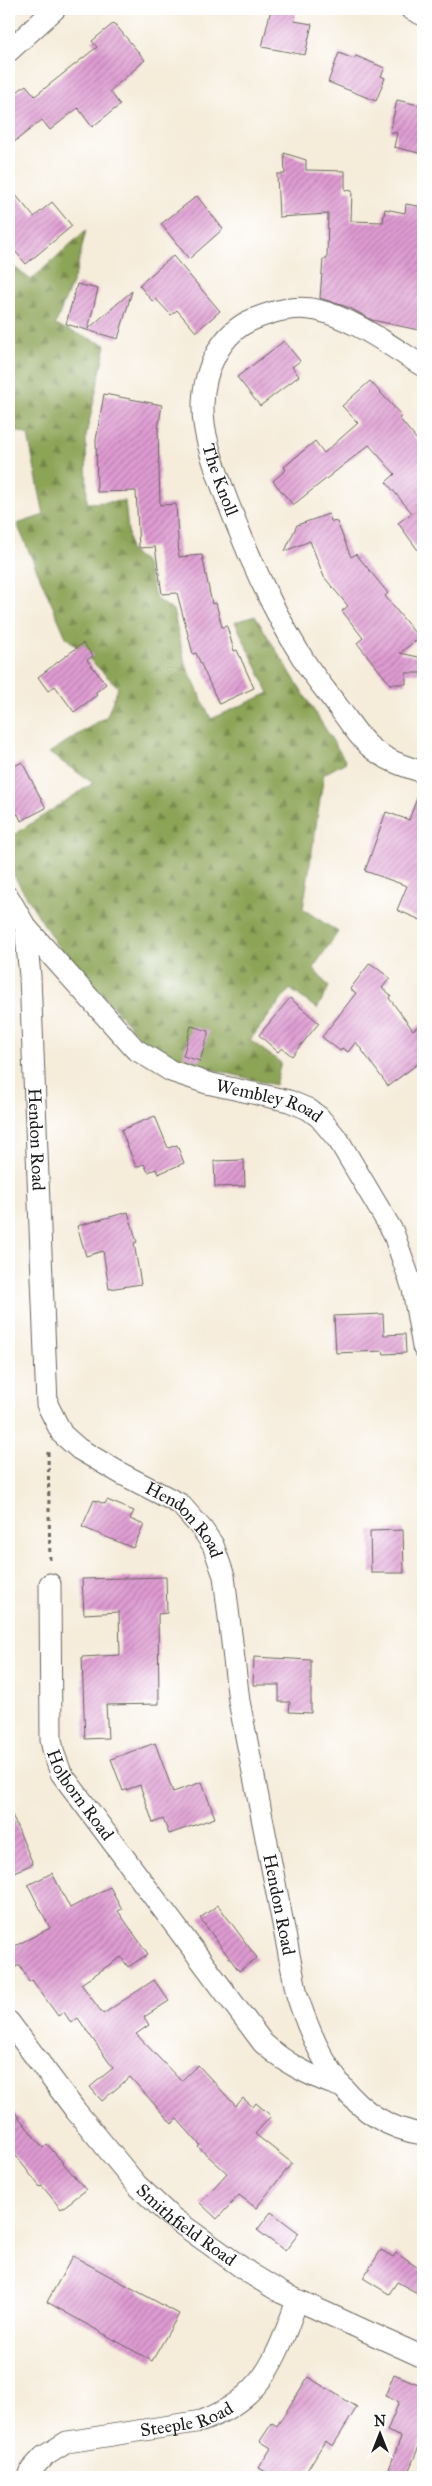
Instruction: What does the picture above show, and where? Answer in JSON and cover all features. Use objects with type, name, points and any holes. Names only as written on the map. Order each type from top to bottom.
[{"type":"street","points":[[9,51],[55,9]]},
{"type":"street","points":[[411,9],[423,15]]},
{"type":"street","name":"The Knoll","points":[[423,366],[350,322],[330,314],[300,308],[273,311],[241,324],[219,346],[210,366],[203,405],[205,426],[213,462],[243,542],[278,615],[306,663],[368,745],[384,758],[423,772]]},
{"type":"street","name":"Hendon Road","points":[[9,898],[25,926],[34,1038],[47,1404],[62,1434],[79,1449],[180,1504],[202,1529],[212,1545],[224,1576],[239,1701],[297,1995],[308,2032],[339,2086],[372,2116],[396,2127],[423,2132]]},
{"type":"street","name":"Wembley Road","points":[[25,926],[135,1049],[171,1071],[207,1083],[289,1100],[308,1108],[319,1117],[339,1141],[393,1232],[413,1289],[423,1347]]},
{"type":"street","name":"Holborn Road","points":[[50,1584],[51,1740],[61,1772],[264,2043],[287,2062],[309,2075],[339,2086]]},
{"type":"street","name":"Smithfield Road","points":[[9,2022],[76,2111],[137,2185],[170,2216],[250,2274],[297,2301],[423,2357]]},
{"type":"street","name":"Steeple Road","points":[[29,2477],[32,2469],[43,2457],[67,2442],[202,2421],[219,2414],[240,2401],[256,2387],[272,2363],[297,2301]]},
{"type":"path","points":[[48,1444],[50,1584]]},
{"type":"green space","points":[[86,230],[76,273],[55,325],[106,345],[86,437],[87,503],[125,501],[130,551],[145,562],[156,599],[173,610],[185,663],[211,719],[269,693],[235,622],[255,616],[346,762],[324,774],[303,909],[338,932],[313,968],[329,987],[317,1009],[290,989],[250,1040],[281,1063],[275,1085],[190,1064],[145,1043],[56,944],[9,868],[9,838],[93,783],[49,753],[107,716],[118,687],[66,637],[17,524],[44,515],[28,435],[9,428],[9,263],[31,280]]},
{"type":"building","points":[[271,9],[296,12],[294,21],[312,24],[305,55],[262,47]]},
{"type":"building","points":[[114,23],[145,60],[110,91],[120,105],[92,127],[78,108],[50,130],[42,120],[9,146],[9,98],[26,85],[35,96],[97,47],[92,41]]},
{"type":"building","points":[[339,53],[354,59],[356,56],[385,68],[381,76],[385,78],[376,101],[328,82]]},
{"type":"building","points":[[397,100],[423,106],[423,154],[394,147],[397,133],[390,132]]},
{"type":"building","points":[[284,153],[306,160],[306,170],[345,171],[345,190],[352,191],[351,221],[383,222],[385,209],[405,213],[406,204],[423,207],[420,230],[423,231],[423,331],[372,320],[350,308],[320,298],[323,259],[327,259],[328,214],[279,217],[277,174],[285,174]]},
{"type":"building","points":[[9,187],[34,217],[52,202],[72,226],[26,264],[9,244]]},
{"type":"building","points":[[197,196],[223,229],[189,259],[161,224]]},
{"type":"building","points":[[173,256],[220,311],[196,332],[177,310],[171,315],[156,299],[153,302],[139,285]]},
{"type":"building","points":[[77,284],[98,289],[88,329],[132,291],[118,339],[66,324]]},
{"type":"building","points":[[284,341],[300,361],[292,367],[299,376],[260,406],[237,377]]},
{"type":"building","points":[[370,381],[402,416],[399,418],[423,447],[423,557],[398,523],[412,513],[386,482],[395,474],[369,445],[293,505],[273,481],[286,470],[284,467],[315,441],[324,453],[358,423],[342,406]]},
{"type":"building","points":[[104,394],[162,405],[158,429],[160,505],[176,504],[179,557],[202,555],[212,604],[216,603],[222,627],[227,626],[234,651],[237,650],[254,688],[219,704],[196,653],[193,654],[177,593],[162,594],[155,547],[139,548],[136,491],[97,492],[96,440]]},
{"type":"building","points":[[329,514],[331,521],[337,522],[351,557],[356,554],[388,593],[385,596],[419,638],[400,653],[423,658],[423,673],[406,673],[406,684],[390,684],[357,643],[363,638],[342,611],[348,606],[324,577],[310,541],[285,551],[297,525]]},
{"type":"building","points":[[83,643],[93,656],[87,660],[106,684],[95,693],[97,695],[74,712],[55,686],[48,691],[38,677]]},
{"type":"building","points":[[22,762],[46,808],[21,821],[18,814],[9,819],[9,769]]},
{"type":"building","points":[[421,787],[423,788],[423,921],[397,910],[407,886],[365,871],[386,812],[409,820]]},
{"type":"building","points":[[370,963],[390,978],[382,988],[391,995],[389,998],[413,1030],[423,1023],[423,1060],[388,1086],[356,1042],[348,1052],[342,1048],[340,1051],[322,1037],[356,993],[350,989]]},
{"type":"building","points":[[290,998],[319,1023],[292,1056],[282,1048],[278,1052],[259,1035]]},
{"type":"building","points":[[191,1026],[209,1031],[200,1061],[183,1056]]},
{"type":"building","points":[[155,1116],[168,1148],[177,1145],[184,1163],[158,1174],[156,1169],[148,1172],[144,1164],[136,1167],[121,1130]]},
{"type":"building","points":[[244,1160],[245,1186],[215,1187],[214,1161]]},
{"type":"building","points":[[128,1212],[137,1242],[134,1243],[141,1284],[109,1289],[103,1251],[86,1256],[77,1226]]},
{"type":"building","points":[[383,1314],[384,1335],[405,1334],[406,1353],[384,1354],[383,1351],[336,1353],[334,1316]]},
{"type":"building","points":[[94,1500],[105,1504],[107,1500],[134,1511],[130,1519],[144,1525],[133,1548],[82,1527]]},
{"type":"building","points":[[403,1530],[404,1573],[371,1573],[370,1531]]},
{"type":"building","points":[[166,1577],[167,1613],[158,1614],[159,1704],[106,1705],[108,1738],[85,1739],[82,1657],[120,1655],[119,1612],[84,1614],[82,1579]]},
{"type":"building","points":[[254,1657],[311,1660],[311,1713],[289,1712],[290,1702],[279,1702],[279,1685],[253,1685]]},
{"type":"building","points":[[155,1743],[173,1792],[202,1782],[215,1818],[169,1834],[163,1819],[153,1823],[140,1785],[123,1791],[111,1759]]},
{"type":"building","points":[[9,1808],[33,1864],[9,1874]]},
{"type":"building","points":[[52,1873],[70,1908],[110,1887],[122,1909],[118,1911],[148,1954],[128,1967],[121,1957],[81,1984],[103,2014],[154,1980],[169,2001],[144,2017],[149,2025],[136,2034],[181,2081],[198,2065],[236,2106],[243,2098],[253,2107],[256,2103],[271,2116],[255,2134],[292,2163],[256,2208],[239,2195],[217,2219],[200,2203],[227,2173],[198,2147],[200,2145],[177,2119],[172,2124],[130,2077],[102,2101],[90,2087],[113,2068],[78,2018],[71,2023],[64,2012],[58,2016],[32,1980],[29,1982],[20,1965],[9,1970],[9,1949],[50,1928],[28,1885]]},
{"type":"building","points":[[218,1905],[257,1958],[239,1971],[200,1918]]},
{"type":"building","points":[[9,2105],[43,2148],[47,2144],[86,2190],[61,2209],[42,2186],[40,2187],[9,2147]]},
{"type":"building","points":[[271,2212],[299,2233],[285,2251],[257,2230]]},
{"type":"building","points":[[381,2250],[393,2257],[396,2253],[423,2271],[423,2296],[397,2282],[389,2294],[363,2278]]},
{"type":"building","points":[[73,2256],[179,2314],[152,2361],[47,2302]]},
{"type":"building","points":[[394,2374],[423,2386],[423,2437],[406,2477],[386,2477],[401,2437],[387,2431],[399,2402],[385,2396]]},
{"type":"building","points":[[308,2377],[357,2407],[333,2446],[325,2441],[303,2477],[275,2477],[259,2468],[271,2448],[260,2441],[272,2423],[277,2426]]}]
